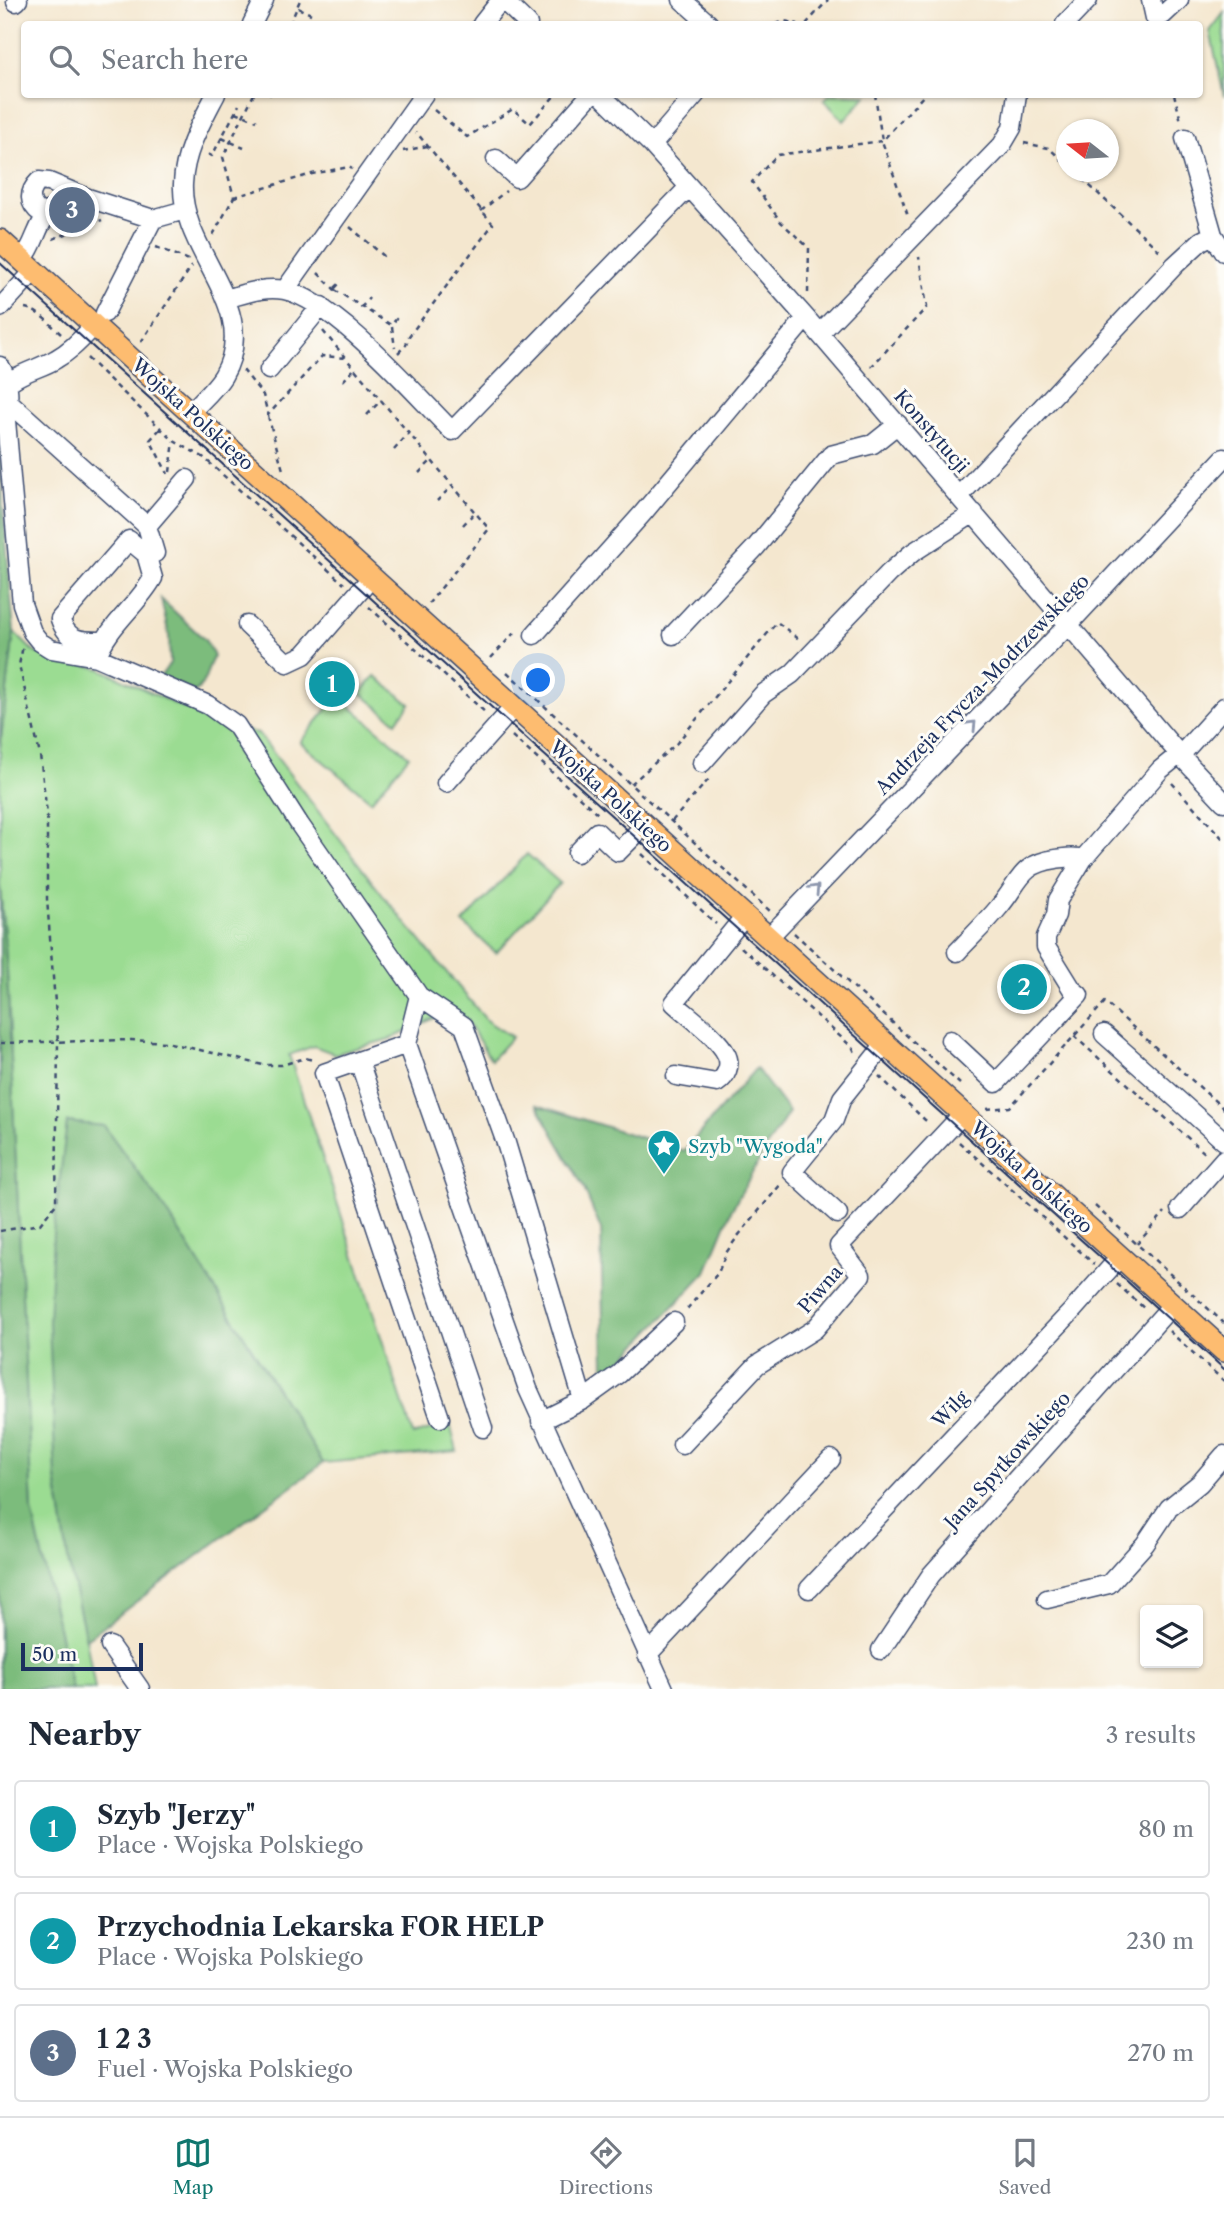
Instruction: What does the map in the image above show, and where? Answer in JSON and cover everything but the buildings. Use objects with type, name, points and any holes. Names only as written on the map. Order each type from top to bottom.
[{"type":"main road","name":"Wojska Polskiego","points":[[0,240],[28,265],[100,319],[191,412],[513,708],[963,1114],[1128,1250],[1173,1304],[1224,1351]]},
{"type":"street","points":[[254,21],[264,0]]},
{"type":"street","points":[[484,21],[502,0],[525,21]]},
{"type":"street","points":[[682,0],[706,21]]},
{"type":"street","points":[[1068,21],[1088,0]]},
{"type":"street","points":[[1153,9],[1164,15],[1179,0]]},
{"type":"street","points":[[191,412],[219,382],[232,357],[235,336],[225,299],[196,243],[185,210],[183,185],[187,156],[214,98]]},
{"type":"street","points":[[285,290],[314,260],[337,215],[405,119],[431,98]]},
{"type":"street","points":[[496,159],[517,178],[587,98]]},
{"type":"street","name":"Konstytucji","points":[[604,98],[652,145],[807,310],[820,333],[1179,754],[1224,802]]},
{"type":"street","points":[[652,145],[693,98]]},
{"type":"street","points":[[820,333],[1008,136],[1016,98]]},
{"type":"street","points":[[1185,138],[1213,235],[1224,252]]},
{"type":"street","points":[[88,198],[41,213],[34,208],[30,198],[31,188],[39,181],[49,182],[153,219],[185,210]]},
{"type":"street","points":[[225,299],[259,290],[285,290],[349,329],[452,431],[690,187]]},
{"type":"street","points":[[0,308],[28,265],[44,217],[49,212]]},
{"type":"street","points":[[4,386],[68,352],[100,319],[153,219]]},
{"type":"street","points":[[960,495],[1175,265],[1201,241],[1213,235]]},
{"type":"street","points":[[534,635],[643,513],[807,310]]},
{"type":"street","points":[[269,370],[317,311]]},
{"type":"street","points":[[4,386],[6,477],[22,604],[32,632],[40,642],[51,649],[100,649]]},
{"type":"street","points":[[4,386],[147,526],[155,553]]},
{"type":"street","points":[[673,635],[756,547],[831,456],[873,444],[898,424]]},
{"type":"street","name":"Andrzeja Frycza-Modrzewskiego","points":[[768,938],[1224,458]]},
{"type":"street","points":[[147,526],[179,480]]},
{"type":"street","points":[[702,763],[763,694],[792,674],[889,573],[912,553],[974,513]]},
{"type":"street","points":[[100,649],[143,596],[153,578],[146,554],[129,540],[60,619],[64,632],[208,705],[236,725],[300,825],[419,996],[464,1026],[506,1143],[583,1401]]},
{"type":"street","points":[[247,625],[287,663],[304,655],[372,577]]},
{"type":"street","points":[[950,1040],[996,1083],[1079,995],[1072,989],[1046,947],[1046,937],[1056,915],[1058,900],[1083,859],[1160,770],[1186,749],[1224,707]]},
{"type":"street","points":[[446,783],[513,708]]},
{"type":"street","points":[[578,853],[597,832],[618,852],[644,826]]},
{"type":"street","points":[[957,952],[1002,905],[1009,891],[1030,867],[1037,862],[1053,859],[1076,856],[1083,859]]},
{"type":"street","points":[[676,1076],[717,1083],[724,1078],[728,1069],[728,1055],[674,1003],[744,917]]},
{"type":"street","points":[[419,996],[407,1044],[519,1364],[541,1420],[664,1689]]},
{"type":"street","points":[[1104,1034],[1224,1142]]},
{"type":"street","points":[[407,1044],[324,1073],[440,1418]]},
{"type":"street","points":[[838,1214],[792,1171],[834,1120],[842,1098],[885,1044]]},
{"type":"street","points":[[359,1062],[483,1428]]},
{"type":"street","name":"Piwna","points":[[682,1445],[757,1364],[815,1329],[861,1275],[839,1247],[963,1114]]},
{"type":"street","points":[[1175,1208],[1218,1159]]},
{"type":"street","name":"Wilg","points":[[808,1589],[1128,1250]]},
{"type":"street","name":"Jana Spytkowskiego","points":[[881,1650],[931,1575],[1173,1304]]},
{"type":"street","points":[[541,1420],[583,1401],[619,1374],[674,1322]]},
{"type":"street","points":[[1047,1599],[1109,1584],[1145,1544],[1169,1508],[1200,1483],[1224,1455]]},
{"type":"street","points":[[647,1656],[831,1459]]},
{"type":"street","points":[[110,1646],[140,1689]]},
{"type":"path","points":[[291,21],[300,0]]},
{"type":"path","points":[[809,21],[828,0]]},
{"type":"path","points":[[297,8],[311,14]]},
{"type":"path","points":[[234,197],[223,157],[252,98]]},
{"type":"path","points":[[431,98],[433,109],[467,137],[517,104]]},
{"type":"path","points":[[513,109],[530,124],[553,98]]},
{"type":"path","points":[[807,310],[809,248],[780,222],[752,182],[777,155],[882,141],[921,98]]},
{"type":"path","points":[[1175,98],[1185,138]]},
{"type":"path","points":[[202,151],[212,156],[239,105]]},
{"type":"path","points":[[236,111],[257,121]]},
{"type":"path","points":[[391,325],[396,354],[406,345],[409,337],[493,224],[405,119]]},
{"type":"path","points":[[1008,136],[1016,142],[1049,148],[1056,155]]},
{"type":"path","points":[[222,138],[244,148]]},
{"type":"path","points":[[433,163],[437,158]]},
{"type":"path","points":[[206,234],[210,240],[234,197],[312,174],[349,167],[363,178]]},
{"type":"path","points":[[475,214],[517,178]]},
{"type":"path","points":[[1086,182],[1175,265]]},
{"type":"path","points":[[454,187],[458,183]]},
{"type":"path","points":[[47,242],[117,215],[120,208]]},
{"type":"path","points":[[337,215],[385,257]]},
{"type":"path","points":[[139,345],[194,263],[143,241]]},
{"type":"path","points":[[314,260],[318,274],[361,308],[391,325]]},
{"type":"path","points":[[335,288],[341,282]]},
{"type":"path","points":[[361,308],[369,298]]},
{"type":"path","points":[[317,311],[334,346],[347,358],[489,529],[429,603]]},
{"type":"path","points":[[391,325],[399,316]]},
{"type":"path","points":[[268,415],[322,356],[347,358]]},
{"type":"path","points":[[235,377],[241,367],[263,395],[283,470]]},
{"type":"path","points":[[343,381],[355,368]]},
{"type":"path","points":[[120,378],[115,384],[174,441],[203,457],[599,815]]},
{"type":"path","points":[[367,415],[381,400]]},
{"type":"path","points":[[160,428],[150,440],[179,480]]},
{"type":"path","points":[[394,450],[408,434]]},
{"type":"path","points":[[174,441],[179,480]]},
{"type":"path","points":[[419,473],[431,461]]},
{"type":"path","points":[[437,501],[452,486]]},
{"type":"path","points":[[463,525],[475,513]]},
{"type":"path","points":[[631,784],[676,744],[777,622],[814,651]]},
{"type":"path","points":[[0,1231],[40,1224],[56,1203],[59,1137],[58,1042],[47,899],[47,814],[40,755],[19,665],[23,643],[32,632]]},
{"type":"path","points":[[491,658],[513,634],[534,635]]},
{"type":"path","points":[[501,667],[967,1091]]},
{"type":"path","points":[[1160,770],[1224,840]]},
{"type":"path","points":[[629,842],[853,1048],[857,1056],[925,1120],[938,1123],[1224,1381]]},
{"type":"path","points":[[1074,1036],[1218,1159]]},
{"type":"path","points":[[0,1043],[131,1040],[166,1042],[263,1065],[282,1065],[304,1058],[316,1061],[324,1073]]},
{"type":"path","points":[[987,1109],[997,1118]]},
{"type":"path","points":[[674,1322],[719,1273],[726,1254],[738,1236],[792,1171]]},
{"type":"path","points":[[1087,1199],[1128,1250],[1224,1323]]},
{"type":"path","points":[[1128,1250],[1175,1208]]},
{"type":"green space","points":[[1224,13],[1224,96],[1210,31]]},
{"type":"green space","points":[[826,98],[864,98],[844,121],[824,100]]},
{"type":"green space","points":[[0,445],[14,632],[0,747]]},
{"type":"green space","points":[[161,599],[205,640],[214,656],[203,683],[195,692],[160,677],[170,663],[169,636]]},
{"type":"green space","points":[[14,632],[34,652],[101,669],[175,704],[209,716],[231,729],[258,733],[384,897],[487,1021],[512,1037],[491,1060],[468,1023],[453,1009],[393,1038],[335,1054],[314,1046],[289,1055],[413,1435],[450,1424],[457,1451],[323,1463],[167,1212],[104,1126],[67,1122],[56,1478],[69,1565],[95,1689],[72,1689],[32,1511],[7,971],[0,887],[0,747]]},
{"type":"green space","points":[[375,676],[410,704],[396,722],[361,693]]},
{"type":"green space","points":[[338,696],[409,756],[371,801],[300,742]]},
{"type":"green space","points":[[527,854],[560,883],[496,953],[463,923]]},
{"type":"green space","points":[[0,887],[7,971],[32,1511],[72,1689],[0,1689]]},
{"type":"green space","points":[[756,1068],[789,1112],[731,1211],[706,1272],[617,1366],[604,1368],[601,1230],[583,1186],[537,1105],[684,1151]]},
{"type":"green space","points":[[67,1122],[104,1126],[167,1212],[323,1463],[86,1639],[69,1565],[56,1478],[49,1324],[53,1233]]},
{"type":"tram line","points":[[0,263],[1224,1369]]},
{"type":"place","name":"1 2 3","points":[[72,210]]},
{"type":"place","name":"Szyb \"Jerzy\"","points":[[332,684]]},
{"type":"place","name":"Przychodnia Lekarska FOR HELP","points":[[1024,987]]},
{"type":"place","name":"Szyb \"Wygoda\"","points":[[664,1176]]}]
